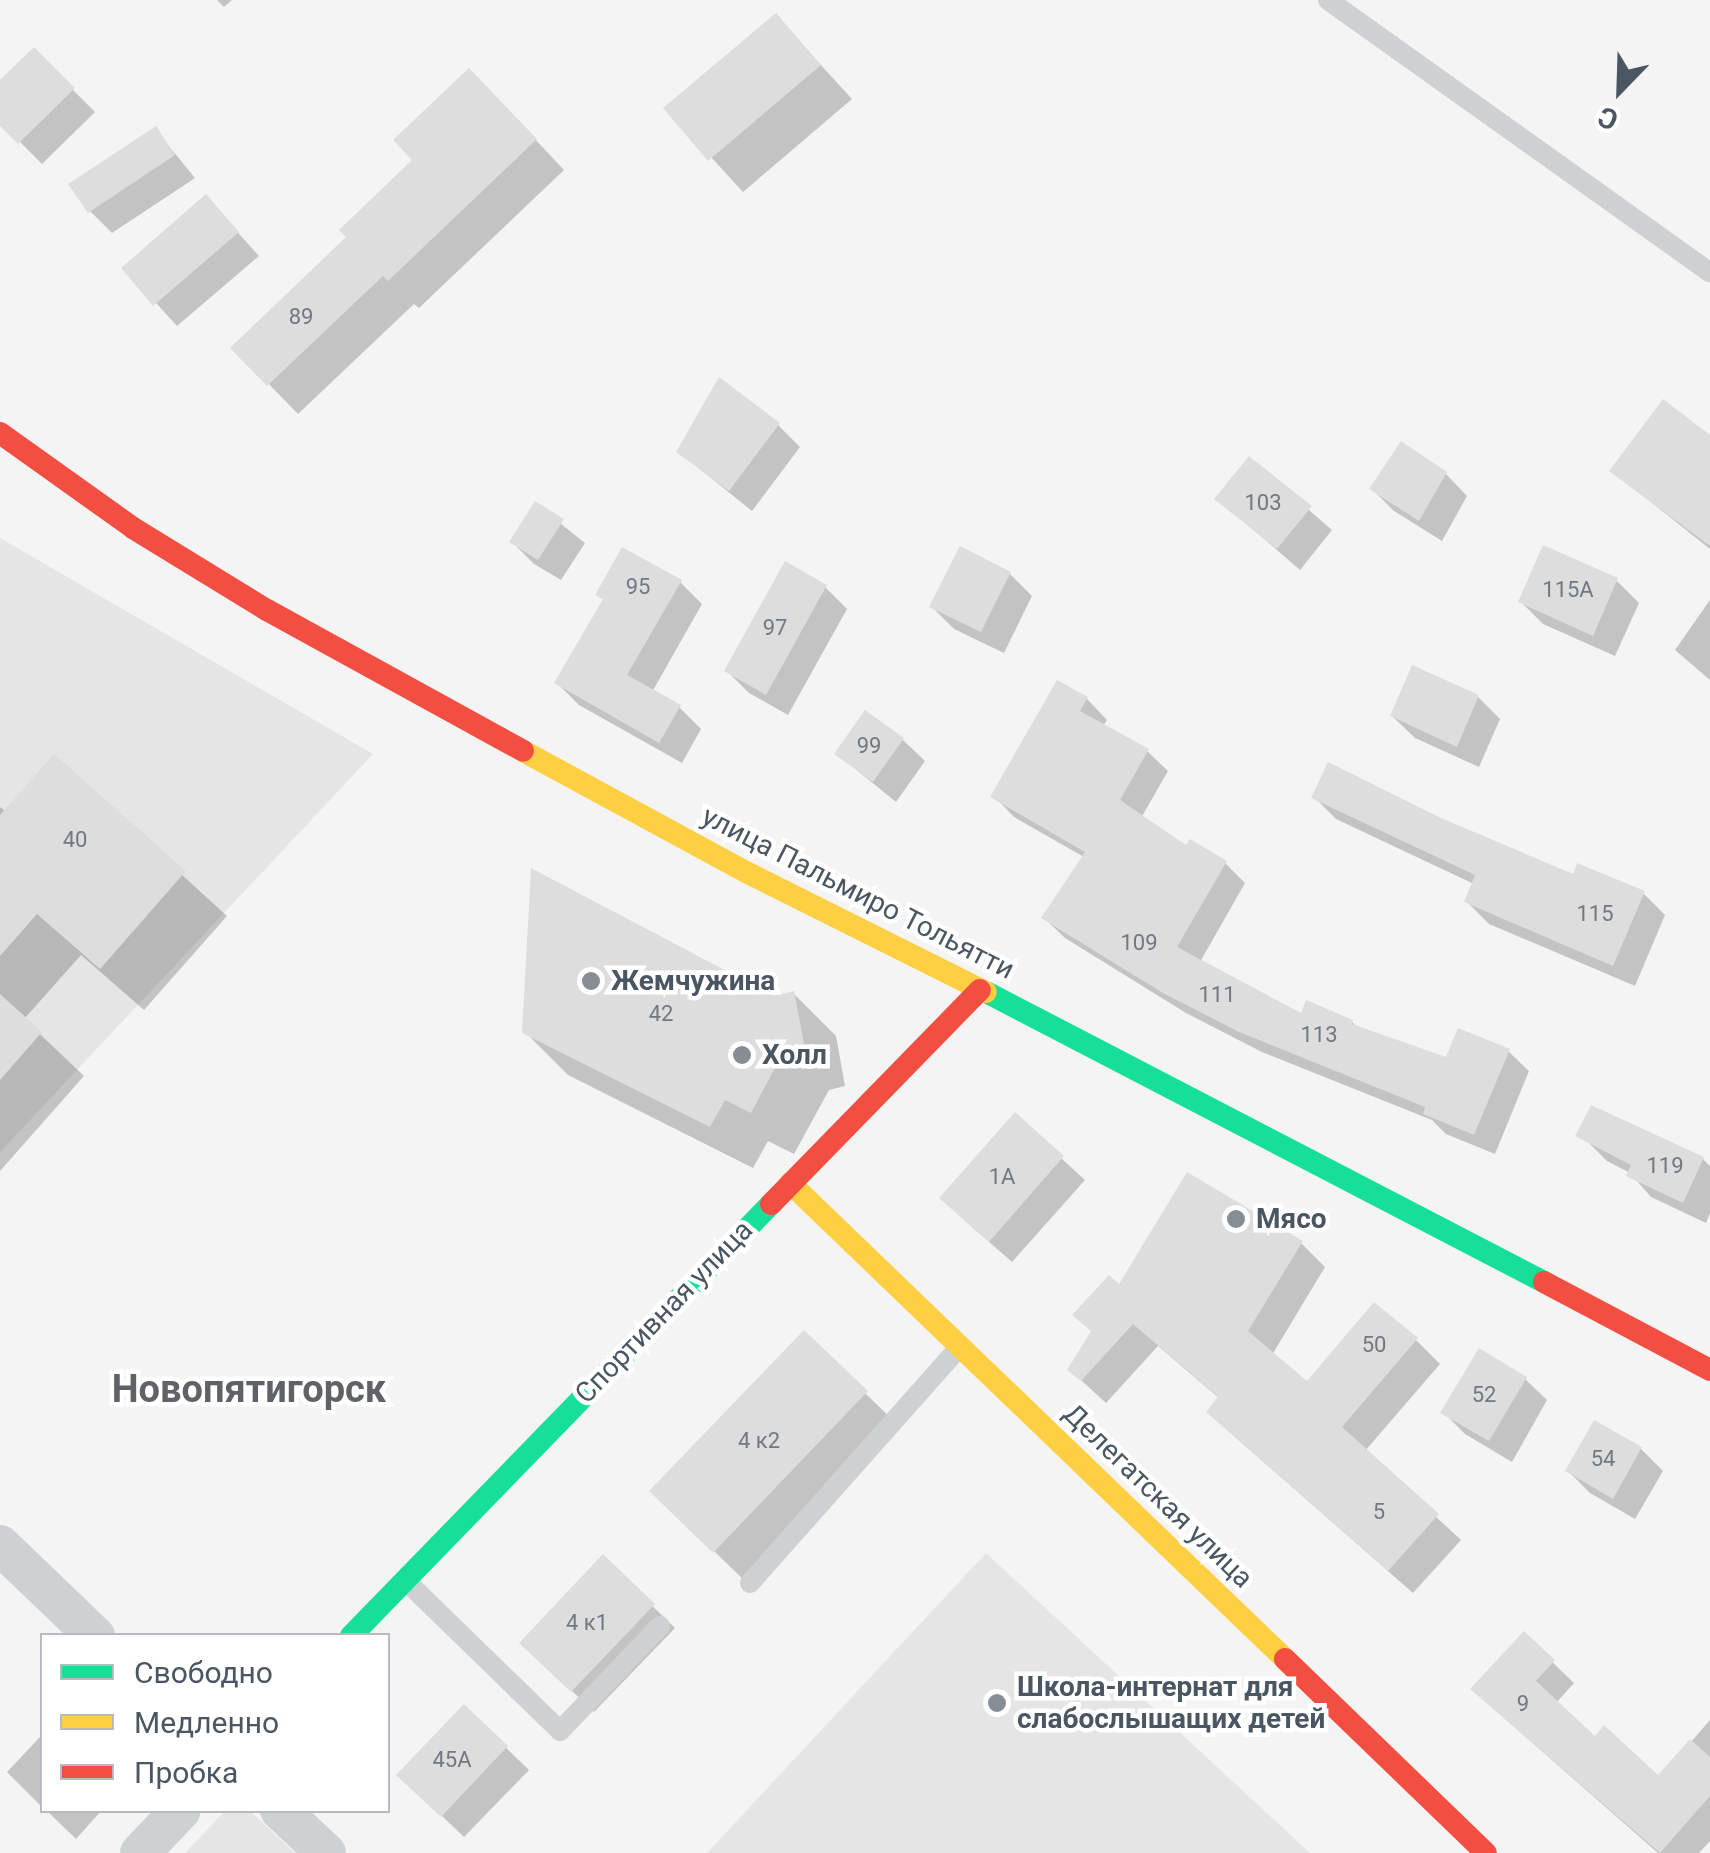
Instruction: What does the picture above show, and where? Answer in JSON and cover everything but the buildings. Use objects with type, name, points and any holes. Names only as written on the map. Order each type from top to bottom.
[{"type":"street","name":"улица Пальмиро Тольятти","points":[[0,433],[133,528],[267,610],[746,872],[1166,1082],[1710,1370]]},
{"type":"street","name":"Спортивная улица","points":[[353,1633],[980,990]]},
{"type":"street","name":"Делегатская улица","points":[[790,1183],[1486,1853]]},
{"type":"street","points":[[0,1545],[92,1633]]},
{"type":"street","points":[[140,1853],[178,1813]]},
{"type":"street","points":[[283,1813],[326,1853]]},
{"type":"lane","points":[[1328,0],[1710,272]]},
{"type":"lane","points":[[750,1583],[960,1346]]},
{"type":"lane","points":[[405,1580],[560,1732],[660,1626]]},
{"type":"shaded area","points":[[0,538],[373,754],[0,1152]]},
{"type":"shaded area","name":"Школа-интернат для слабослышащих детей","points":[[986,1553],[1310,1853],[707,1853]]},
{"type":"shaded area","points":[[223,1813],[252,1813],[295,1853],[185,1853]]},
{"type":"traffic: fast","points":[[986,992],[1544,1282]]},
{"type":"traffic: fast","points":[[354,1633],[771,1204]]},
{"type":"traffic: slow","points":[[523,751],[746,872],[986,992]]},
{"type":"traffic: slow","points":[[790,1183],[1285,1659]]},
{"type":"traffic: jam","points":[[0,433],[133,528],[267,610],[523,751]]},
{"type":"traffic: jam","points":[[771,1204],[980,990]]},
{"type":"traffic: jam","points":[[1544,1282],[1710,1370]]},
{"type":"traffic: jam","points":[[1285,1659],[1486,1853]]},
{"type":"place","name":"Жемчужина","points":[[591,981]]},
{"type":"place","name":"Холл","points":[[742,1055]]},
{"type":"place","name":"Мясо","points":[[1236,1219]]},
{"type":"place","name":"Школа-интернат для слабослышащих детей","points":[[997,1703]]},
{"type":"district","name":"Новопятигорск","points":[[249,1390]]}]
